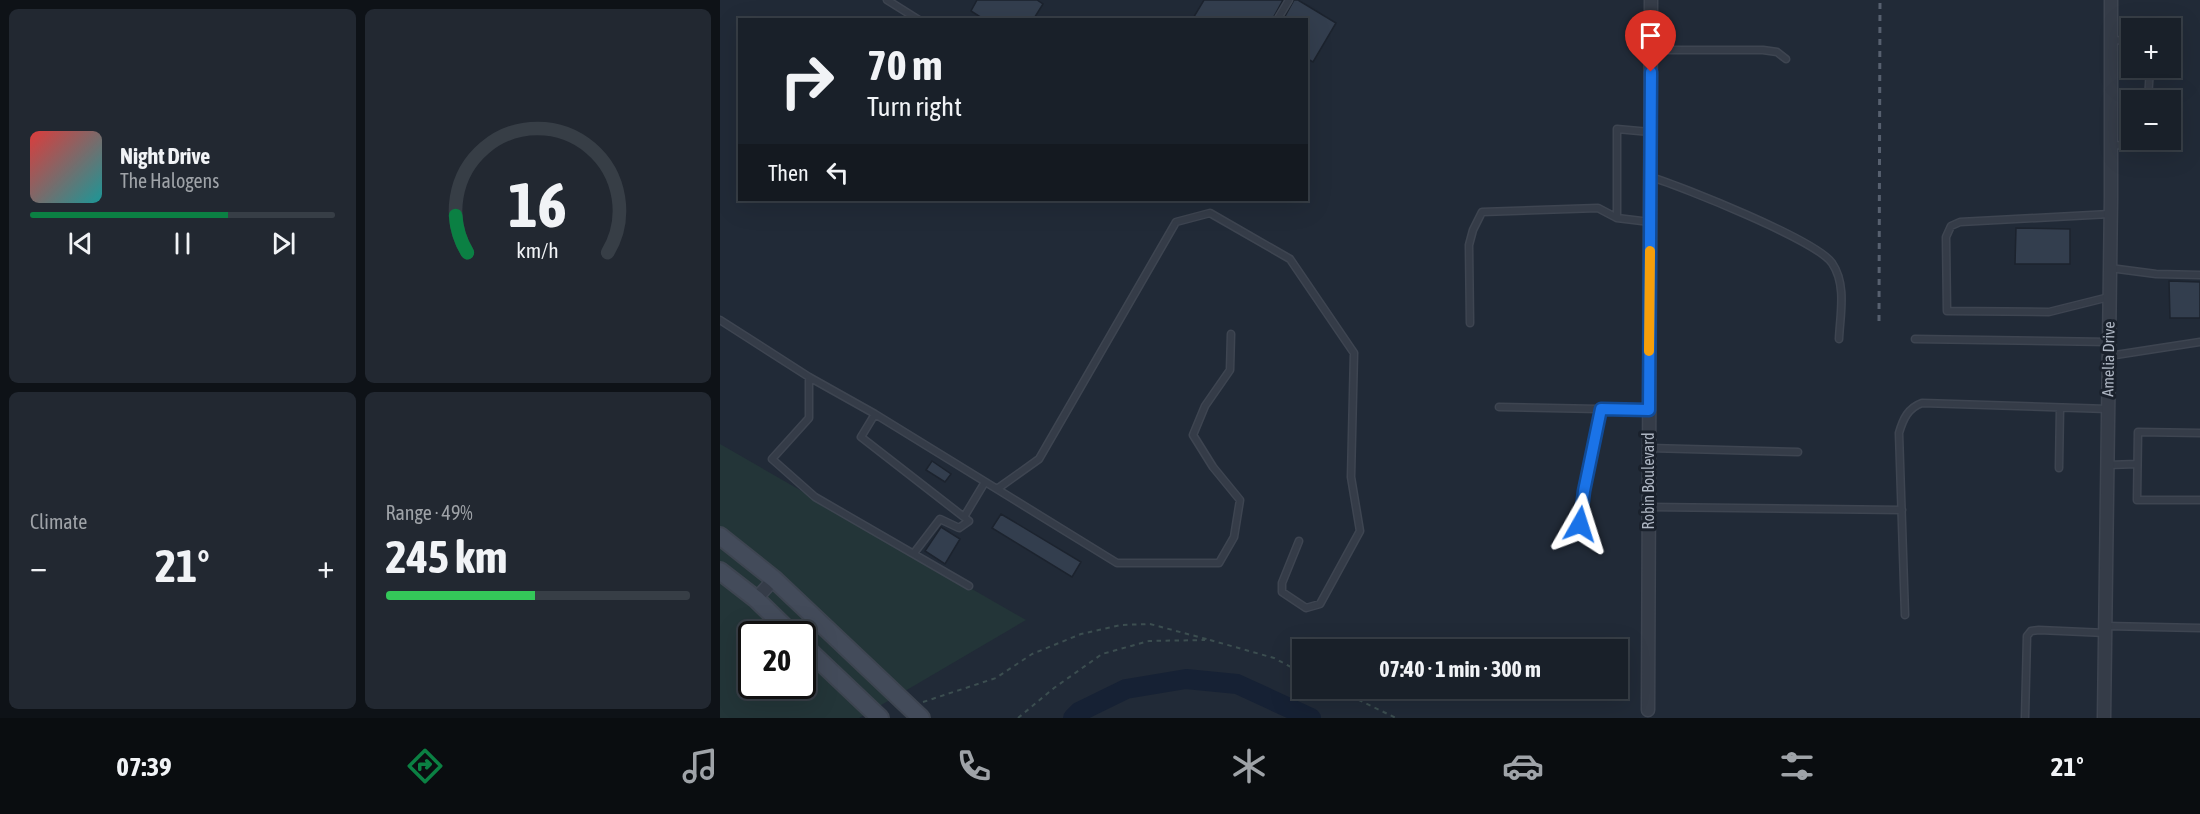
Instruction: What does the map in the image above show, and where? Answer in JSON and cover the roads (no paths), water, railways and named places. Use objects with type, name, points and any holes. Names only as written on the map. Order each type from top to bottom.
[{"type":"main road","points":[[720,536],[774,579],[915,713]]},
{"type":"main road","points":[[720,571],[756,599],[779,621]]},
{"type":"main road","points":[[816,657],[880,718]]},
{"type":"street","name":"Robin Boulevard","points":[[1648,710],[1651,0]]},
{"type":"street","name":"Amelia Drive","points":[[2104,718],[2111,0]]},
{"type":"street","points":[[756,599],[774,579]]},
{"type":"lane","points":[[1278,18],[1289,0]]},
{"type":"lane","points":[[890,1],[916,18]]},
{"type":"lane","points":[[2111,40],[2121,40]]},
{"type":"lane","points":[[1651,50],[1763,50],[1777,52],[1786,59]]},
{"type":"lane","points":[[1617,218],[1617,129],[1651,132]]},
{"type":"lane","points":[[2111,144],[2121,145]]},
{"type":"lane","points":[[1650,177],[1671,183],[1733,209],[1820,252],[1831,262],[1838,275],[1841,290],[1839,339]]},
{"type":"lane","points":[[1470,323],[1469,245],[1482,212],[1598,208],[1617,218],[1650,222]]},
{"type":"lane","points":[[997,489],[1039,459],[1176,222],[1210,213],[1290,259],[1354,353],[1351,477],[1360,531],[1320,604],[1305,608],[1282,592],[1281,583],[1299,541]]},
{"type":"lane","points":[[2109,297],[2049,312],[1947,311],[1946,237],[1951,226],[1960,222],[2110,214]]},
{"type":"lane","points":[[2110,268],[2132,273],[2200,275]]},
{"type":"lane","points":[[720,320],[809,377],[874,414],[1117,563],[1219,563],[1234,537],[1240,500],[1213,467],[1193,435],[1205,406],[1230,370],[1231,334]]},
{"type":"lane","points":[[1915,339],[2109,342]]},
{"type":"lane","points":[[2108,356],[2200,342]]},
{"type":"lane","points":[[809,377],[809,418],[772,459],[815,497],[914,552],[969,586]]},
{"type":"lane","points":[[1905,615],[1899,433],[1902,422],[1914,406],[1922,404],[2108,409]]},
{"type":"lane","points":[[1499,407],[1649,410]]},
{"type":"lane","points":[[2059,468],[2060,408]]},
{"type":"lane","points":[[1580,524],[1584,491],[1601,409]]},
{"type":"lane","points":[[874,414],[861,437],[969,522],[960,528],[940,519],[914,552]]},
{"type":"lane","points":[[2200,433],[2138,432],[2136,500],[2200,500]]},
{"type":"lane","points":[[1648,448],[1798,452]]},
{"type":"lane","points":[[2107,465],[2137,464]]},
{"type":"lane","points":[[964,517],[985,482]]},
{"type":"lane","points":[[1648,507],[1902,510]]},
{"type":"lane","points":[[2025,718],[2027,636],[2031,631],[2200,628]]},
{"type":"waterway","points":[[1073,718],[1079,712],[1126,689],[1186,679],[1237,684],[1311,718]]},
{"type":"railway","points":[[1879,321],[1880,0]]}]
